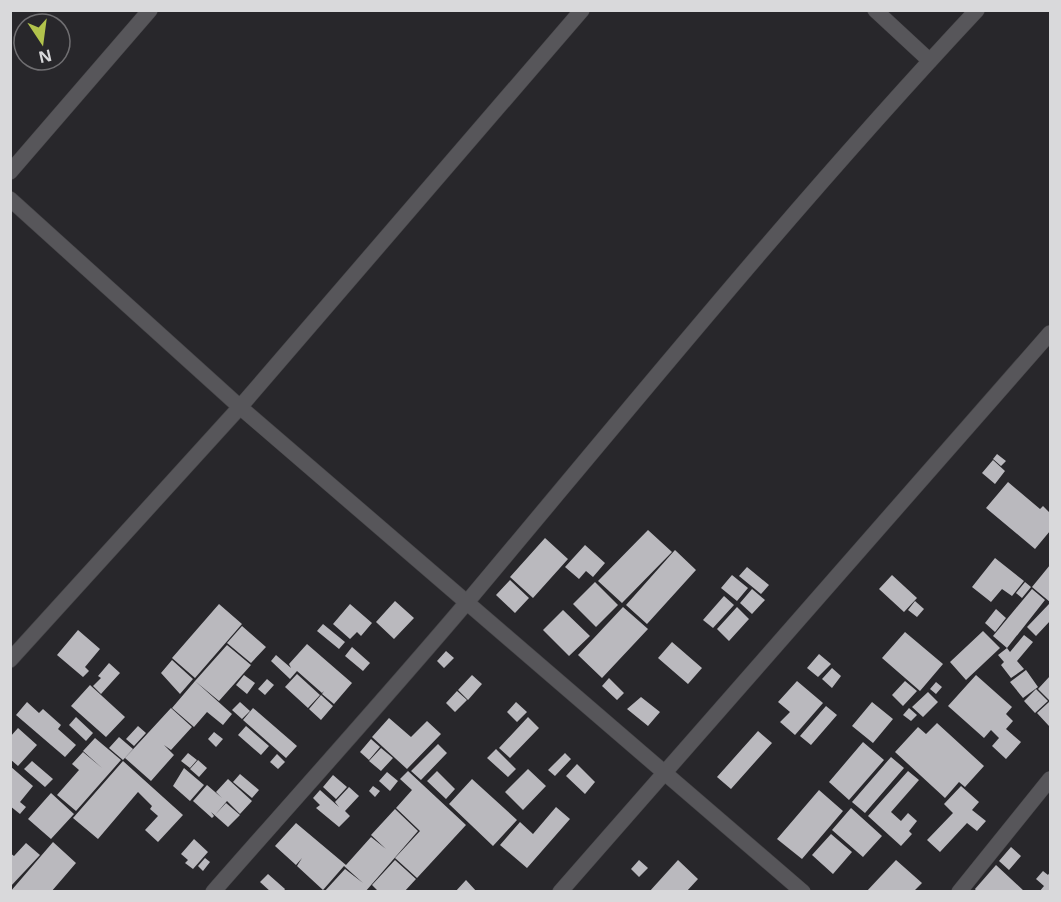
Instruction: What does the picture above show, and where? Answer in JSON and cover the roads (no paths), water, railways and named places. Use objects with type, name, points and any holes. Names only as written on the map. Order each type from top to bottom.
[{"type":"street","points":[[10,172],[150,10]]},
{"type":"street","points":[[10,660],[240,407],[582,10]]},
{"type":"street","points":[[875,10],[930,61]]},
{"type":"street","points":[[213,891],[466,604],[697,326],[977,10]]},
{"type":"street","points":[[10,199],[240,407],[466,604],[803,891]]},
{"type":"street","points":[[560,891],[665,775],[882,522],[1050,333]]},
{"type":"street","points":[[959,891],[1050,779]]}]
